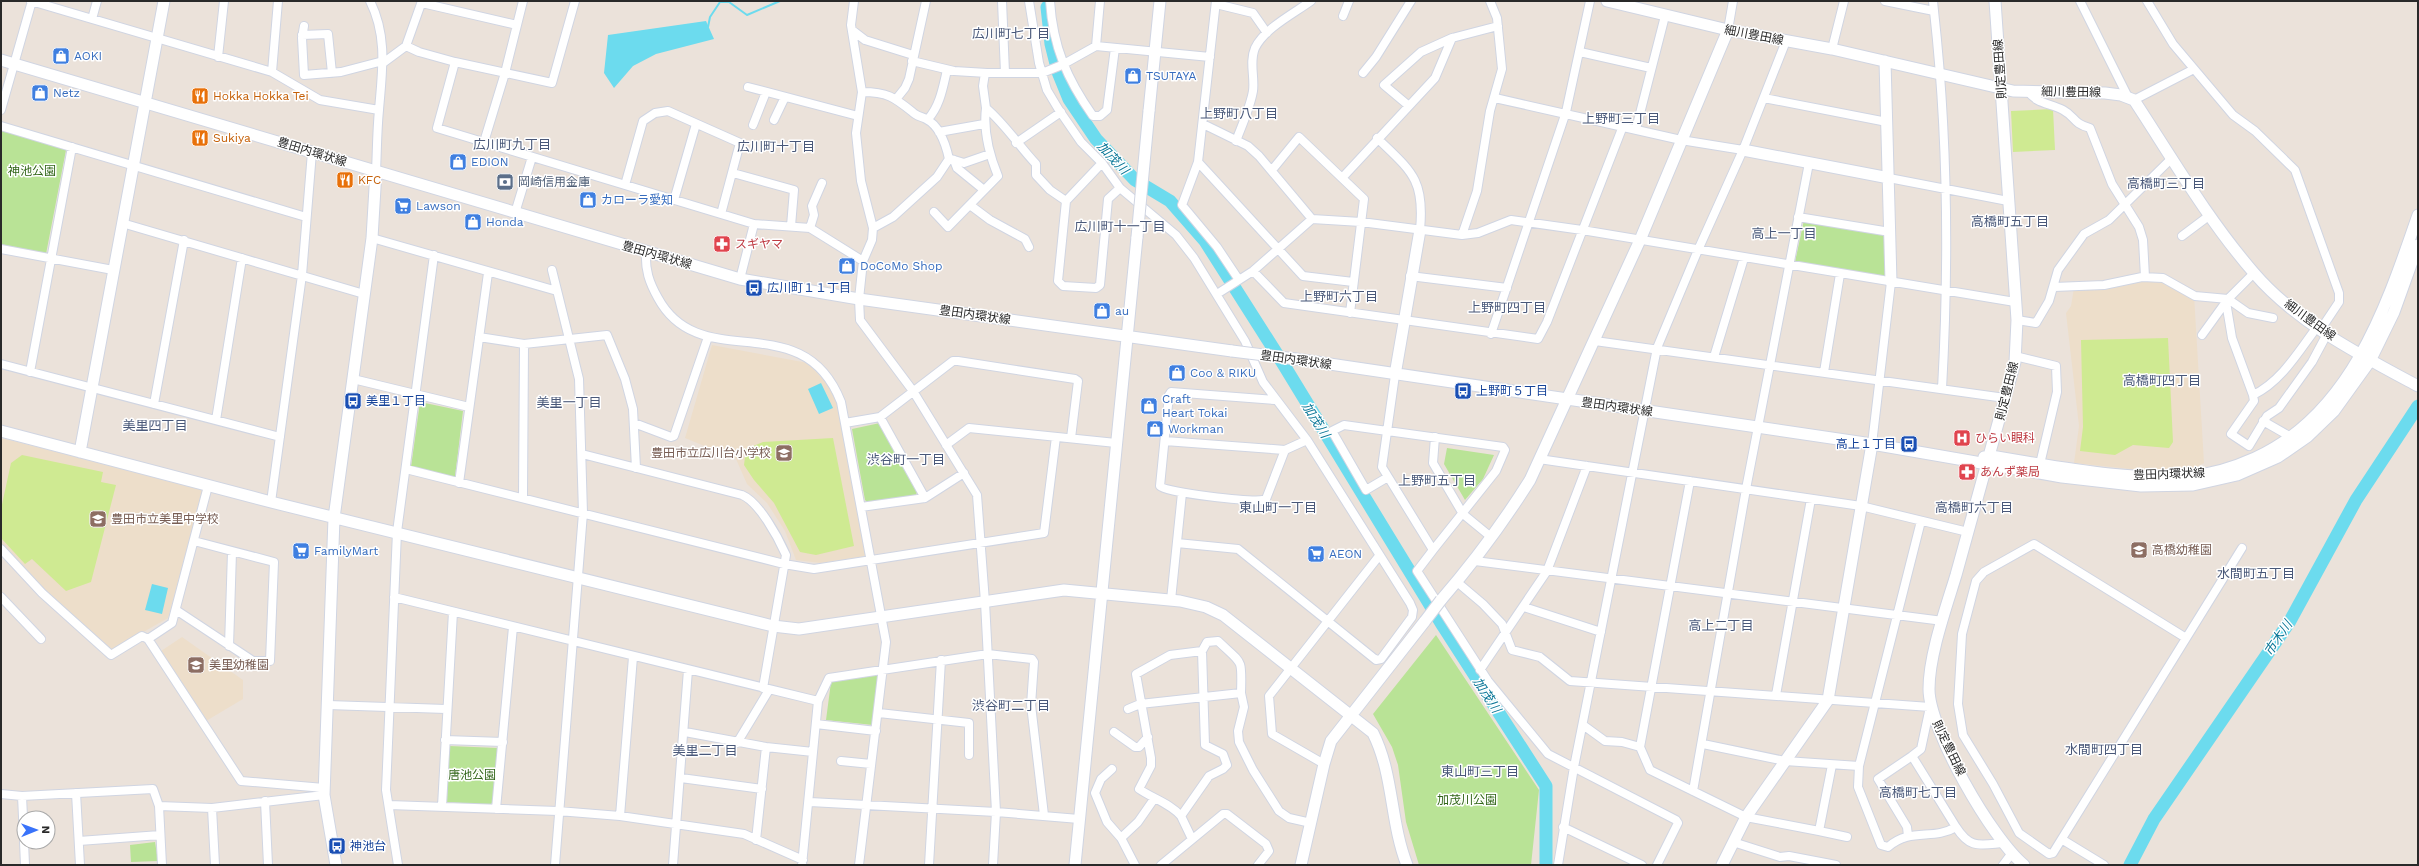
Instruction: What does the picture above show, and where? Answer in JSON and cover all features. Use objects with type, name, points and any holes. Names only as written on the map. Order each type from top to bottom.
[{"type":"street","points":[[1,110],[16,64],[32,1],[272,72],[313,98],[379,110]]},
{"type":"street","points":[[92,19],[97,1]]},
{"type":"street","points":[[80,452],[164,1]]},
{"type":"street","points":[[218,57],[224,1]]},
{"type":"street","points":[[272,72],[278,1]]},
{"type":"street","points":[[484,142],[505,73],[523,1]]},
{"type":"street","points":[[406,46],[419,52],[455,62],[549,84],[554,82],[575,1]]},
{"type":"street","points":[[854,1],[852,30],[862,92],[856,133],[861,181],[873,228],[872,240],[863,261],[859,299],[860,320],[913,391],[977,495],[985,602],[996,812],[993,865]]},
{"type":"street","points":[[897,98],[905,88],[926,1]]},
{"type":"street","points":[[1002,1],[1005,73]]},
{"type":"street","points":[[1029,1],[1042,73],[1048,90],[1061,112],[1081,142],[1102,163],[1120,188],[1176,235],[1194,258],[1245,341],[1259,374],[1275,400],[1288,412],[1307,440],[1413,610],[1412,617],[1381,659],[1376,660],[1238,549],[1177,543]]},
{"type":"street","points":[[1050,1],[1054,32],[1062,65],[1076,91],[1093,116],[1100,116],[1108,110],[1115,48]]},
{"type":"street","points":[[1096,46],[1100,1]]},
{"type":"street","points":[[1075,865],[1160,1]]},
{"type":"street","points":[[1236,140],[1251,102],[1254,81],[1252,61],[1255,49],[1267,33],[1311,1]]},
{"type":"street","points":[[1343,16],[1348,1]]},
{"type":"street","points":[[1363,73],[1376,57],[1411,1]]},
{"type":"street","points":[[1462,235],[1477,191],[1490,111],[1495,98],[1502,63],[1498,26],[1490,1]]},
{"type":"street","points":[[1491,334],[1566,112],[1590,1]]},
{"type":"street","name":"細川豊田線","points":[[1607,1],[1635,4],[1665,16],[1728,30],[1832,49],[2002,88],[2028,91],[2105,93],[2131,99],[2171,160],[2254,273],[2279,297],[2322,330],[2365,358],[2418,386]]},
{"type":"street","points":[[1301,865],[1324,764],[1331,741],[1441,600],[1474,561],[1511,511],[1539,459],[1640,240],[1728,30],[1732,1]]},
{"type":"street","points":[[1832,49],[1844,1]]},
{"type":"street","points":[[1886,1],[1934,11]]},
{"type":"street","points":[[1933,1],[1941,74],[1948,291],[1942,389]]},
{"type":"street","name":"則定豊田線","points":[[1995,1],[2017,320],[2015,356],[1989,460],[1943,621],[1931,672],[1930,707],[1943,742],[2003,843],[2024,865]]},
{"type":"street","points":[[2080,1],[2131,99],[2194,69]]},
{"type":"street","points":[[2147,1],[2166,35],[2233,115],[2255,132],[2295,170],[2339,293],[2339,302],[2322,330],[2266,389],[2253,395]]},
{"type":"street","points":[[336,865],[324,792],[334,518],[372,238],[383,62],[381,29],[372,2]]},
{"type":"street","points":[[304,26],[302,35],[302,73],[304,75],[332,72],[383,62],[406,46],[422,2],[516,25]]},
{"type":"street","points":[[1239,280],[1217,247],[1182,205],[1198,162],[1216,3],[1253,13],[1267,33]]},
{"type":"street","points":[[1636,129],[1665,16]]},
{"type":"street","points":[[1409,106],[1384,85],[1421,52],[1452,38],[1498,26]]},
{"type":"street","points":[[852,30],[866,40],[946,70],[987,73],[1042,73],[1062,65],[1096,46],[1210,57]]},
{"type":"street","points":[[302,35],[328,34],[332,72]]},
{"type":"street","points":[[1342,178],[1377,138],[1435,78],[1452,38]]},
{"type":"street","points":[[1558,865],[1574,768],[1657,348],[1698,250],[1743,150],[1786,41]]},
{"type":"street","points":[[1580,52],[1651,68]]},
{"type":"street","name":"豊田内環状線","points":[[1,60],[740,279],[859,299],[1126,337],[1296,359],[1395,375],[1759,427],[1973,460],[2040,464],[2141,477],[2192,476],[2218,472],[2244,463],[2267,453],[2291,437],[2328,404],[2365,358],[2392,292],[2418,215]]},
{"type":"street","points":[[1722,865],[1746,817],[1828,700],[1872,444],[1890,282],[1889,178],[1885,61]]},
{"type":"street","points":[[455,62],[437,128],[754,224],[810,228],[863,261]]},
{"type":"street","points":[[928,120],[934,112],[943,88],[946,70]]},
{"type":"street","points":[[934,212],[948,228],[998,176],[990,154],[984,124],[986,108],[983,86],[985,73],[987,73]]},
{"type":"street","points":[[748,87],[858,116]]},
{"type":"street","points":[[2028,91],[2033,99],[2064,110],[2079,125],[2090,128],[2112,184],[2121,201],[2126,205],[2139,227],[2143,240],[2145,277]]},
{"type":"street","points":[[753,125],[766,92]]},
{"type":"street","points":[[862,92],[878,92],[897,98],[917,116],[928,120],[939,132],[946,143],[952,160],[957,168],[984,190]]},
{"type":"street","points":[[774,120],[785,97]]},
{"type":"street","points":[[1495,98],[1566,112],[1681,140],[1743,150],[2008,201]]},
{"type":"street","points":[[1764,98],[1887,122]]},
{"type":"street","points":[[986,108],[1000,120],[1016,143],[1036,164],[1036,175],[1050,190],[1066,201]]},
{"type":"street","points":[[625,185],[643,121],[655,113],[668,111],[740,143],[721,214]]},
{"type":"street","points":[[1016,143],[1061,112]]},
{"type":"street","points":[[674,200],[696,124]]},
{"type":"street","points":[[939,132],[984,124]]},
{"type":"street","points":[[1203,124],[1248,146],[1272,170],[1312,219]]},
{"type":"street","points":[[1,126],[306,217]]},
{"type":"street","points":[[1253,271],[1284,303],[1534,340],[1541,337],[1623,126]]},
{"type":"street","points":[[1272,170],[1299,137],[1364,199],[1350,313]]},
{"type":"street","points":[[1377,138],[1412,172],[1416,182],[1422,210],[1420,230],[1410,276],[1382,467],[1433,550]]},
{"type":"street","points":[[30,372],[50,258],[72,147]]},
{"type":"street","points":[[271,502],[302,275],[312,152]]},
{"type":"street","points":[[952,160],[964,163],[990,154]]},
{"type":"street","points":[[515,213],[532,157]]},
{"type":"street","points":[[873,228],[893,217],[937,177],[952,160]]},
{"type":"street","points":[[2017,320],[2036,323],[2047,305],[2054,287],[2058,270],[2084,234],[2107,222],[2171,160]]},
{"type":"street","points":[[1198,162],[1278,250],[1304,276],[1353,282]]},
{"type":"street","points":[[1102,163],[1066,201],[1058,281],[1064,286],[1096,288],[1100,285],[1108,199],[1120,188]]},
{"type":"street","points":[[1693,791],[1703,744],[1746,489],[1809,163]]},
{"type":"street","points":[[733,173],[794,190],[791,226]]},
{"type":"street","points":[[810,228],[814,215],[812,206],[822,183]]},
{"type":"street","points":[[970,205],[990,220],[1025,239],[1029,247]]},
{"type":"street","points":[[2182,236],[2210,215]]},
{"type":"street","points":[[1798,217],[1890,232]]},
{"type":"street","points":[[1217,294],[1253,271],[1312,219],[1361,222],[1462,235],[1478,233],[1510,220],[1582,230],[1788,266],[2015,302]]},
{"type":"street","points":[[122,223],[364,294]]},
{"type":"street","points":[[740,279],[754,224]]},
{"type":"street","points":[[372,238],[557,292]]},
{"type":"street","points":[[154,404],[184,240]]},
{"type":"street","name":"豊田内環状線","points":[[1989,460],[2062,477],[2141,486],[2193,485],[2237,475],[2278,457],[2307,437],[2334,411],[2394,312],[2418,245]]},
{"type":"street","points":[[1,249],[113,270]]},
{"type":"street","points":[[646,252],[645,268],[648,278],[664,307],[676,321],[689,330],[708,337],[787,348],[807,358],[831,380],[841,402],[886,642],[879,713],[871,764],[859,865]]},
{"type":"street","points":[[398,865],[386,790],[397,532],[434,255]]},
{"type":"street","points":[[216,420],[242,258]]},
{"type":"street","points":[[1714,358],[1744,258]]},
{"type":"street","points":[[552,270],[579,379],[583,513],[574,641],[558,811],[555,865]]},
{"type":"street","points":[[459,483],[488,273]]},
{"type":"street","points":[[2202,334],[2227,301],[2254,273]]},
{"type":"street","points":[[1824,372],[1840,274]]},
{"type":"street","points":[[1410,276],[1506,288]]},
{"type":"street","points":[[2054,287],[2104,285],[2145,277],[2170,280],[2196,296],[2227,301],[2248,313],[2273,318]]},
{"type":"street","points":[[2227,301],[2232,338],[2254,401],[2231,434],[2249,446],[2267,416],[2279,408],[2312,362],[2322,330]]},
{"type":"street","points":[[479,337],[524,344],[604,334],[609,336],[625,379],[633,409],[636,468]]},
{"type":"street","points":[[634,423],[671,437],[674,436],[708,337]]},
{"type":"street","points":[[1595,340],[2005,398]]},
{"type":"street","points":[[523,497],[524,344]]},
{"type":"street","points":[[2015,356],[2056,366],[2056,392],[2040,464]]},
{"type":"street","points":[[845,423],[880,417],[953,361],[958,360],[1075,379],[1078,381],[1071,438]]},
{"type":"street","points":[[1,364],[280,437]]},
{"type":"street","points":[[353,379],[469,407]]},
{"type":"street","points":[[1275,400],[1171,392],[1169,395],[1160,486],[1163,490],[1182,493],[1263,500],[1266,499],[1285,450]]},
{"type":"street","points":[[880,417],[925,498]]},
{"type":"street","points":[[2264,421],[2291,437]]},
{"type":"street","points":[[1388,477],[1366,490],[1332,431],[1344,425],[1503,447],[1505,450],[1496,471],[1416,571],[1480,670],[1548,754],[1678,822],[1657,865]]},
{"type":"street","points":[[946,445],[969,428],[1116,442]]},
{"type":"street","points":[[1,431],[334,518],[397,532],[773,626],[799,629],[1064,590],[1171,600],[1206,607],[1223,615],[1366,726],[1380,747],[1407,865]]},
{"type":"street","points":[[406,469],[808,569],[1042,534],[1046,531],[1056,437]]},
{"type":"street","points":[[1435,438],[1433,463],[1463,514],[1491,537]]},
{"type":"street","points":[[1165,441],[1285,450],[1307,440]]},
{"type":"street","points":[[582,454],[748,498],[762,514],[781,545],[786,555],[773,626],[766,689],[737,743]]},
{"type":"street","points":[[1539,459],[1861,506],[1968,532]]},
{"type":"street","points":[[1480,670],[1547,571],[1587,466]]},
{"type":"street","points":[[861,507],[925,498],[964,473]]},
{"type":"street","points":[[1690,481],[1650,687],[1640,747],[1650,770],[1746,817],[1847,837]]},
{"type":"street","points":[[148,639],[172,623],[208,486]]},
{"type":"street","points":[[1171,600],[1182,493]]},
{"type":"street","points":[[1776,695],[1811,499]]},
{"type":"street","points":[[1921,520],[1859,766],[1858,787],[1880,845],[1888,847],[1898,838],[1948,831],[1956,827]]},
{"type":"street","points":[[176,610],[253,661],[270,661],[274,562],[194,541]]},
{"type":"street","points":[[2186,638],[2034,544],[1984,572],[1976,581],[1962,634],[1958,704],[1963,735],[1994,784],[2019,833],[2049,854],[2053,853],[2242,548]]},
{"type":"street","points":[[1,549],[42,592],[111,655],[142,636],[148,639],[241,781],[324,792]]},
{"type":"street","points":[[229,646],[232,552]]},
{"type":"street","points":[[1324,764],[1286,744],[1270,731],[1269,696],[1379,556]]},
{"type":"street","points":[[1474,561],[1670,588],[1943,621]]},
{"type":"street","points":[[1457,582],[1484,604],[1502,624],[1506,633],[1507,641],[1512,650],[1540,657],[1570,681],[1930,707],[1921,749],[1878,780],[1907,827],[1908,836]]},
{"type":"street","points":[[1,597],[41,639]]},
{"type":"street","points":[[394,597],[633,657],[818,701]]},
{"type":"street","points":[[1524,607],[1601,632]]},
{"type":"street","points":[[442,806],[446,709],[453,612]]},
{"type":"street","points":[[496,809],[513,627]]},
{"type":"street","points":[[1181,816],[1209,776],[1223,769],[1226,765],[1223,754],[1205,745],[1202,651],[1207,642],[1218,641],[1238,658],[1242,667],[1241,693],[1244,707],[1238,731],[1239,742],[1253,770],[1280,811],[1289,818],[1311,823]]},
{"type":"street","points":[[1192,839],[1181,816],[1176,810],[1154,799],[1139,789],[1151,766],[1148,737],[1140,704],[1136,674],[1170,655],[1202,651]]},
{"type":"street","points":[[389,805],[558,811],[620,816],[677,824],[744,834],[802,863],[810,802],[818,701],[829,678],[988,654],[1032,659],[1034,662],[1031,706],[1044,815]]},
{"type":"street","points":[[620,816],[633,657]]},
{"type":"street","points":[[929,865],[942,660]]},
{"type":"street","points":[[673,865],[685,732],[688,670]]},
{"type":"street","points":[[1128,709],[1140,704],[1241,693]]},
{"type":"street","points":[[328,705],[446,709]]},
{"type":"street","points":[[879,713],[969,723],[969,755]]},
{"type":"street","points":[[816,724],[876,731]]},
{"type":"street","points":[[1583,725],[1605,741],[1622,742],[1640,747]]},
{"type":"street","points":[[685,732],[737,743],[813,752]]},
{"type":"street","points":[[1114,732],[1135,747],[1139,747],[1148,737]]},
{"type":"street","points":[[445,740],[503,742]]},
{"type":"street","points":[[1703,744],[1785,761],[1859,766]]},
{"type":"street","points":[[756,840],[766,747]]},
{"type":"street","points":[[1912,756],[1963,838],[1970,843],[2003,843]]},
{"type":"street","points":[[840,761],[871,764]]},
{"type":"street","points":[[1819,831],[1832,765]]},
{"type":"street","points":[[1112,769],[1102,779],[1095,793],[1107,822],[1122,838],[1135,865]]},
{"type":"street","points":[[681,778],[762,789]]},
{"type":"street","points":[[1,794],[22,796],[153,789],[159,806],[162,865]]},
{"type":"street","points":[[76,792],[80,865]]},
{"type":"street","points":[[159,806],[212,808],[324,792]]},
{"type":"street","points":[[22,796],[23,810]]},
{"type":"street","points":[[1122,838],[1138,822],[1154,799]]},
{"type":"street","points":[[265,801],[268,865]]},
{"type":"street","points":[[810,802],[1044,815],[1079,819]]},
{"type":"street","points":[[212,808],[215,865]]},
{"type":"street","points":[[1162,865],[1223,814],[1227,814],[1269,847],[1268,851],[1258,865]]},
{"type":"street","points":[[1564,827],[1642,865]]},
{"type":"street","points":[[79,841],[160,835]]},
{"type":"street","points":[[2062,840],[2104,865]]},
{"type":"street","points":[[1733,842],[1780,857],[1789,856],[1836,865]]},
{"type":"street","points":[[24,850],[25,865]]},
{"type":"street","points":[[2003,865],[2012,854]]},
{"type":"shaded area","points":[[2151,279],[2175,283],[2194,295],[2204,463],[2191,470],[2159,472],[2074,463],[2079,426],[2066,313],[2071,306],[2074,288],[2103,288]]},
{"type":"shaded area","name":"豊田市立広川台小学校","points":[[712,345],[808,363],[830,387],[839,409],[866,556],[821,563],[796,560],[785,531],[767,503],[747,484],[736,459],[685,438]]},
{"type":"shaded area","name":"豊田市立美里中学校","points":[[1,438],[198,487],[203,492],[168,618],[110,651],[44,592],[1,545]]},
{"type":"shaded area","name":"美里幼稚園","points":[[182,637],[243,680],[243,699],[206,721],[161,651]]},
{"type":"green space","points":[[2053,109],[2055,150],[2013,152],[2011,111]]},
{"type":"green space","name":"神池公園","points":[[1,130],[66,150],[46,254],[1,244]]},
{"type":"green space","points":[[1804,220],[1885,235],[1886,279],[1795,262]]},
{"type":"green space","points":[[2168,338],[2173,442],[2169,448],[2133,445],[2115,455],[2080,451],[2083,427],[2081,340]]},
{"type":"green space","points":[[420,402],[463,411],[455,477],[411,467]]},
{"type":"green space","points":[[880,423],[918,491],[915,496],[868,503],[865,500],[852,429]]},
{"type":"green space","points":[[833,438],[854,546],[816,555],[800,552],[774,503],[754,480],[744,465],[746,449],[763,442]]},
{"type":"green space","points":[[1447,448],[1494,455],[1483,479],[1465,500],[1444,464]]},
{"type":"green space","points":[[22,455],[103,472],[101,482],[116,485],[91,582],[66,591],[32,559],[25,564],[1,538],[1,509],[11,463]]},
{"type":"green space","name":"加茂川公園","points":[[1436,635],[1539,790],[1531,865],[1419,865],[1406,822],[1398,765],[1392,747],[1373,714]]},
{"type":"green space","points":[[879,675],[873,725],[826,720],[831,682]]},
{"type":"green space","name":"唐池公園","points":[[449,746],[498,748],[493,805],[447,802]]},
{"type":"green space","points":[[155,842],[158,861],[131,862],[130,845]]},
{"type":"water","points":[[706,21],[714,39],[656,54],[633,66],[614,88],[604,73],[608,35]]},
{"type":"water","points":[[821,383],[833,408],[819,414],[808,389]]},
{"type":"water","points":[[152,584],[168,588],[162,614],[145,610]]},
{"type":"waterway","points":[[708,27],[710,17],[720,2],[729,2],[747,15],[780,1]]},
{"type":"waterway","name":"加茂川","points":[[1047,7],[1051,44],[1058,72],[1069,99],[1096,139],[1135,180],[1170,201],[1205,241],[1282,362],[1443,626],[1546,786],[1546,865]]},
{"type":"waterway","name":"市木川","points":[[2130,865],[2154,819],[2290,621],[2356,500],[2418,406]]},
{"type":"place","name":"AOKI","points":[[61,56]]},
{"type":"place","name":"TSUTAYA","points":[[1133,76]]},
{"type":"place","name":"Netz","points":[[40,93]]},
{"type":"place","name":"Hokka Hokka Tei","points":[[200,96]]},
{"type":"place","name":"Sukiya","points":[[200,138]]},
{"type":"place","name":"EDION","points":[[458,162]]},
{"type":"place","name":"KFC","points":[[345,180]]},
{"type":"place","name":"岡崎信用金庫","points":[[505,182]]},
{"type":"place","name":"カローラ愛知","points":[[588,200]]},
{"type":"place","name":"Lawson","points":[[403,206]]},
{"type":"place","name":"Honda","points":[[473,222]]},
{"type":"place","name":"スギヤマ","points":[[722,244]]},
{"type":"place","name":"DoCoMo Shop","points":[[847,266]]},
{"type":"place","name":"広川町１１丁目","points":[[754,288]]},
{"type":"place","name":"au","points":[[1102,311]]},
{"type":"place","name":"Coo & RIKU","points":[[1177,373]]},
{"type":"place","name":"上野町５丁目","points":[[1463,391]]},
{"type":"place","name":"美里１丁目","points":[[353,401]]},
{"type":"place","name":"Craft Heart Tokai","points":[[1149,406]]},
{"type":"place","name":"Workman","points":[[1155,429]]},
{"type":"place","name":"ひらい眼科","points":[[1962,438]]},
{"type":"place","name":"高上１丁目","points":[[1909,444]]},
{"type":"place","name":"豊田市立広川台小学校","points":[[784,453]]},
{"type":"place","name":"あんず薬局","points":[[1967,472]]},
{"type":"place","name":"豊田市立美里中学校","points":[[98,519]]},
{"type":"place","name":"高橋幼稚園","points":[[2139,550]]},
{"type":"place","name":"FamilyMart","points":[[301,551]]},
{"type":"place","name":"AEON","points":[[1316,554]]},
{"type":"place","name":"美里幼稚園","points":[[196,665]]},
{"type":"place","name":"神池台","points":[[337,846]]},
{"type":"district","name":"広川町七丁目","points":[[1011,33]]},
{"type":"district","name":"上野町八丁目","points":[[1239,113]]},
{"type":"district","name":"上野町三丁目","points":[[1621,118]]},
{"type":"district","name":"広川町九丁目","points":[[512,144]]},
{"type":"district","name":"広川町十丁目","points":[[776,146]]},
{"type":"district","name":"高橋町三丁目","points":[[2166,183]]},
{"type":"district","name":"高橋町五丁目","points":[[2010,221]]},
{"type":"district","name":"広川町十一丁目","points":[[1120,226]]},
{"type":"district","name":"高上一丁目","points":[[1784,233]]},
{"type":"district","name":"上野町六丁目","points":[[1339,296]]},
{"type":"district","name":"上野町四丁目","points":[[1507,307]]},
{"type":"district","name":"高橋町四丁目","points":[[2162,380]]},
{"type":"district","name":"美里一丁目","points":[[569,402]]},
{"type":"district","name":"美里四丁目","points":[[155,425]]},
{"type":"district","name":"渋谷町一丁目","points":[[906,459]]},
{"type":"district","name":"上野町五丁目","points":[[1437,480]]},
{"type":"district","name":"東山町一丁目","points":[[1278,507]]},
{"type":"district","name":"高橋町六丁目","points":[[1974,507]]},
{"type":"district","name":"水間町五丁目","points":[[2256,573]]},
{"type":"district","name":"高上二丁目","points":[[1721,625]]},
{"type":"district","name":"渋谷町二丁目","points":[[1011,705]]},
{"type":"district","name":"水間町四丁目","points":[[2104,749]]},
{"type":"district","name":"美里二丁目","points":[[705,750]]},
{"type":"district","name":"東山町三丁目","points":[[1480,771]]},
{"type":"district","name":"高橋町七丁目","points":[[1918,792]]}]
